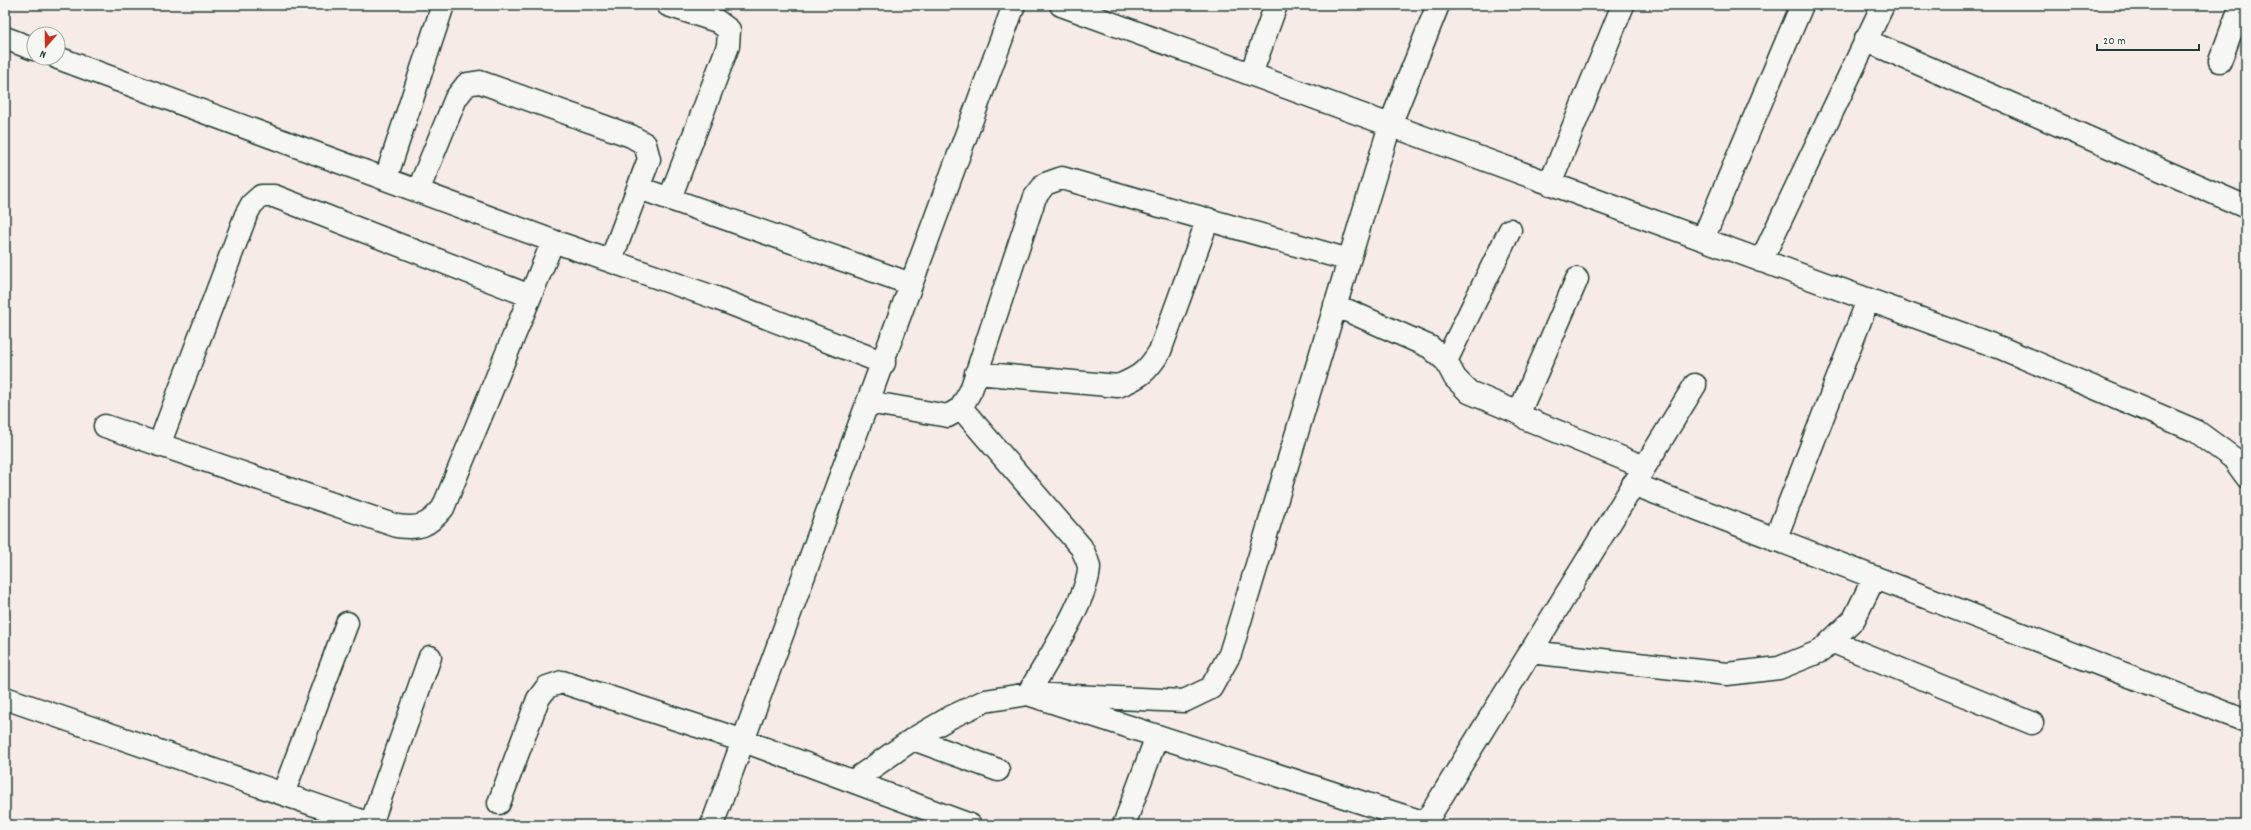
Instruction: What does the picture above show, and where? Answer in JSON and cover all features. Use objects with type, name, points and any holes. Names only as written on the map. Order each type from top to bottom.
[{"type":"street","points":[[386,178],[443,5]]},
{"type":"street","points":[[668,5],[717,21],[729,30],[728,46],[670,198]]},
{"type":"street","points":[[712,825],[868,402],[884,363],[1014,5]]},
{"type":"street","points":[[1061,5],[2001,348],[2196,431],[2233,458],[2246,476]]},
{"type":"street","points":[[1251,74],[1276,5]]},
{"type":"street","points":[[854,781],[913,739],[951,717],[985,702],[1028,694],[1184,701],[1211,688],[1230,654],[1390,125],[1438,5]]},
{"type":"street","points":[[1550,184],[1623,5]]},
{"type":"street","points":[[1703,239],[1802,5]]},
{"type":"street","points":[[1761,261],[1883,5]]},
{"type":"street","points":[[2220,61],[2241,5]]},
{"type":"street","points":[[5,38],[26,46]]},
{"type":"street","points":[[1865,40],[2246,207]]},
{"type":"street","points":[[66,61],[553,241],[611,260],[716,298],[884,363]]},
{"type":"street","points":[[418,191],[456,98],[467,84],[480,82],[631,136],[645,144],[649,159],[611,260]]},
{"type":"street","points":[[868,402],[948,416],[961,408],[971,390],[1035,197],[1045,184],[1062,178],[1349,260]]},
{"type":"street","points":[[639,188],[912,284]]},
{"type":"street","points":[[160,445],[246,215],[252,204],[261,196],[274,196],[530,296]]},
{"type":"street","points":[[976,373],[1118,386],[1136,379],[1150,368],[1160,351],[1208,219]]},
{"type":"street","points":[[1446,361],[1510,230]]},
{"type":"street","points":[[105,426],[397,526],[415,528],[432,522],[443,508],[553,241]]},
{"type":"street","points":[[1521,414],[1522,406],[1577,279]]},
{"type":"street","points":[[1776,540],[1868,300]]},
{"type":"street","points":[[1335,305],[1430,347],[1446,361],[1455,378],[1469,392],[1521,414],[1527,419],[1639,476],[1776,540],[2246,721]]},
{"type":"street","points":[[1028,694],[1424,824],[1695,385]]},
{"type":"street","points":[[961,408],[1081,547],[1089,566],[1084,590],[1057,644],[1028,694]]},
{"type":"street","points":[[1530,652],[1727,674],[1778,668],[1821,651],[1854,619],[1874,578]]},
{"type":"street","points":[[283,794],[347,623]]},
{"type":"street","points":[[1831,641],[2032,723]]},
{"type":"street","points":[[5,698],[372,825],[430,657]]},
{"type":"street","points":[[499,803],[538,699],[547,687],[562,682],[744,741],[970,825]]},
{"type":"street","points":[[1124,825],[1157,736]]},
{"type":"street","points":[[913,739],[998,770]]}]
